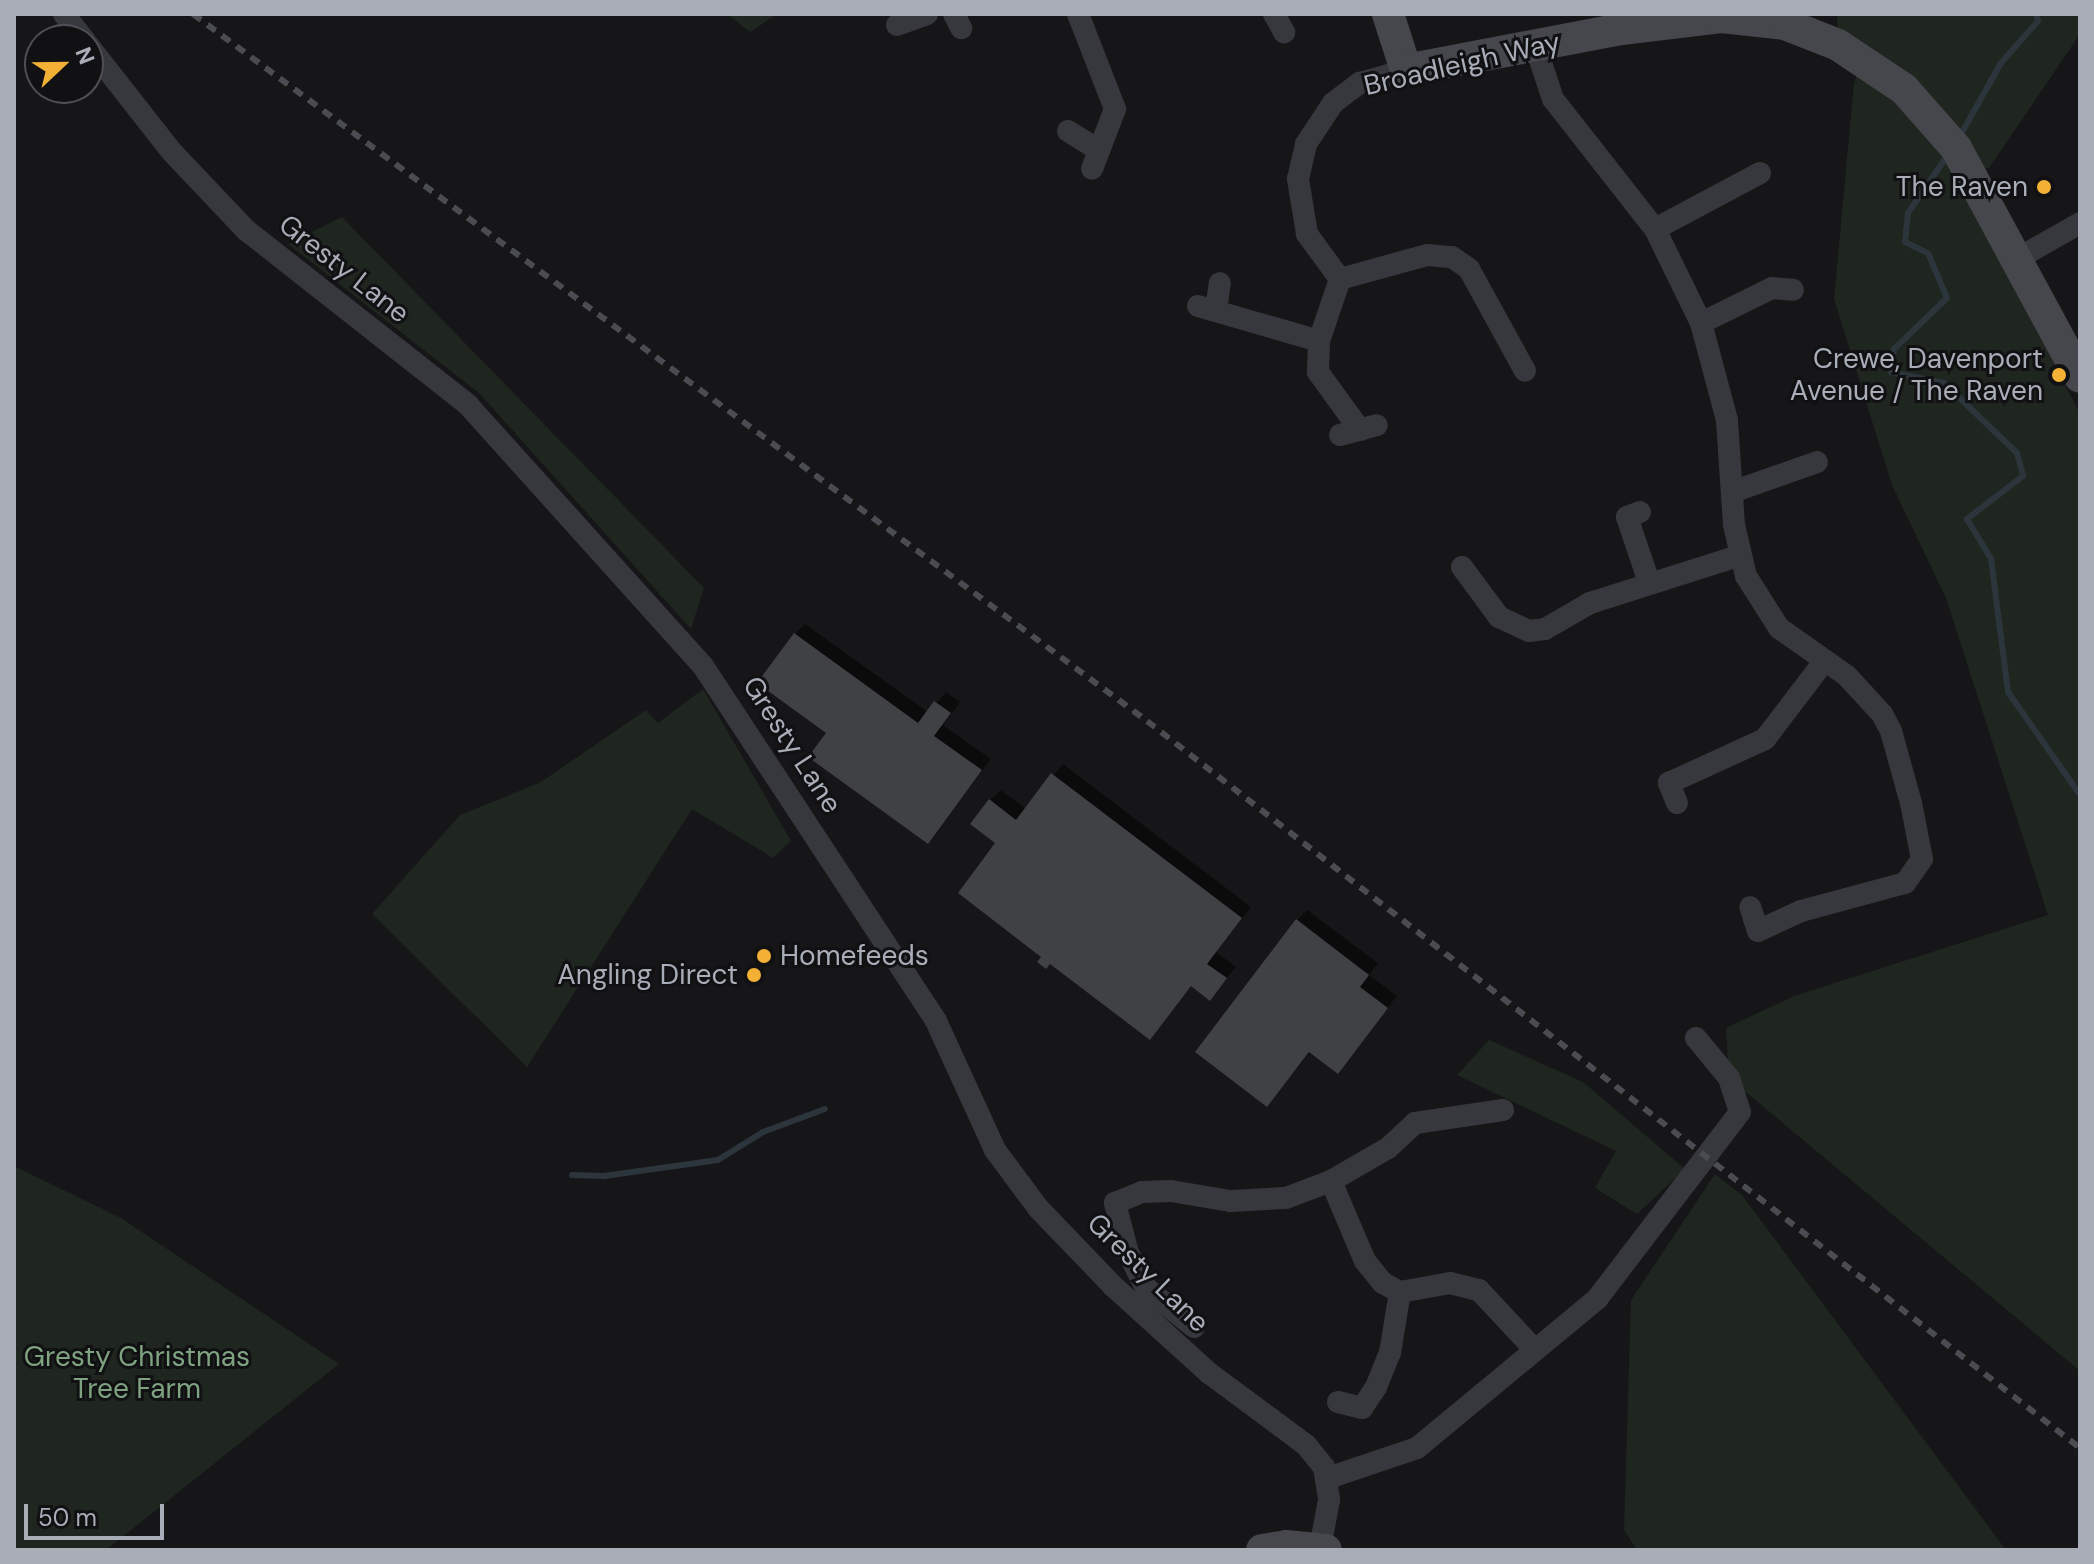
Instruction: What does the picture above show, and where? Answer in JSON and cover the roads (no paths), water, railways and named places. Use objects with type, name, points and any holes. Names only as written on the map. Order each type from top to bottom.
[{"type":"street","points":[[897,25],[927,14]]},
{"type":"street","points":[[1068,131],[1095,160],[1114,119],[1113,98],[1078,14]]},
{"type":"street","points":[[1388,14],[1406,70]]},
{"type":"street","name":"Broadleigh Way","points":[[1340,279],[1315,251],[1301,216],[1298,179],[1306,144],[1322,115],[1346,92],[1406,70],[1535,45],[1681,21],[1764,17],[1838,45],[1904,89],[1956,148],[2080,377]]},
{"type":"street","points":[[1535,45],[1553,99],[1655,229],[1701,323],[1727,420],[1738,556],[1767,614],[1792,640],[1860,687],[1891,731],[1922,859],[1905,883],[1801,911],[1761,941],[1750,907]]},
{"type":"street","name":"Gresty Lane","points":[[104,65],[172,152],[246,230],[468,405],[703,666],[936,1021],[995,1150],[1038,1208],[1113,1286],[1209,1373],[1306,1445],[1328,1478]]},
{"type":"street","points":[[1655,229],[1760,173]]},
{"type":"street","points":[[2015,260],[2080,223]]},
{"type":"street","points":[[1359,430],[1322,381],[1319,341],[1340,279],[1427,255],[1452,257],[1475,278],[1525,371]]},
{"type":"street","points":[[1220,283],[1207,308],[1319,341]]},
{"type":"street","points":[[1701,323],[1776,283]]},
{"type":"street","points":[[1732,492],[1817,462]]},
{"type":"street","points":[[1627,517],[1649,582]]},
{"type":"street","points":[[1462,567],[1499,617],[1529,631],[1649,582],[1738,556]]},
{"type":"street","points":[[1670,783],[1765,739],[1823,663]]},
{"type":"street","points":[[1262,1550],[1323,1549],[1328,1478],[1417,1448],[1597,1299],[1740,1112],[1729,1078],[1696,1038]]},
{"type":"street","points":[[1194,1327],[1146,1288],[1128,1253],[1115,1203],[1142,1192],[1171,1191],[1230,1201],[1286,1198],[1331,1181],[1388,1148],[1415,1123],[1503,1110]]},
{"type":"street","points":[[1331,1181],[1365,1261],[1383,1283],[1400,1292],[1450,1283],[1479,1290],[1535,1350]]},
{"type":"street","points":[[1338,1402],[1362,1408],[1376,1387],[1390,1353],[1400,1292]]},
{"type":"waterway","points":[[1960,136],[2001,63],[2038,21],[2036,14]]},
{"type":"waterway","points":[[1947,156],[1908,213],[1905,242],[1928,253],[1947,298],[1894,349],[1891,372],[1944,383],[2017,453],[2023,476],[1967,519],[1991,559],[2008,692],[2080,795]]},
{"type":"waterway","points":[[572,1175],[604,1176],[718,1160],[763,1132],[825,1109]]},
{"type":"railway","points":[[193,14],[1147,721],[2080,1448]]},
{"type":"place","name":"The Raven","points":[[2044,187]]},
{"type":"place","name":"Crewe, Davenport Avenue / The Raven","points":[[2059,375]]},
{"type":"place","name":"Homefeeds","points":[[764,956]]},
{"type":"place","name":"Angling Direct","points":[[754,975]]},
{"type":"park label","name":"Gresty Christmas Tree Farm","points":[[137,1373]]}]
